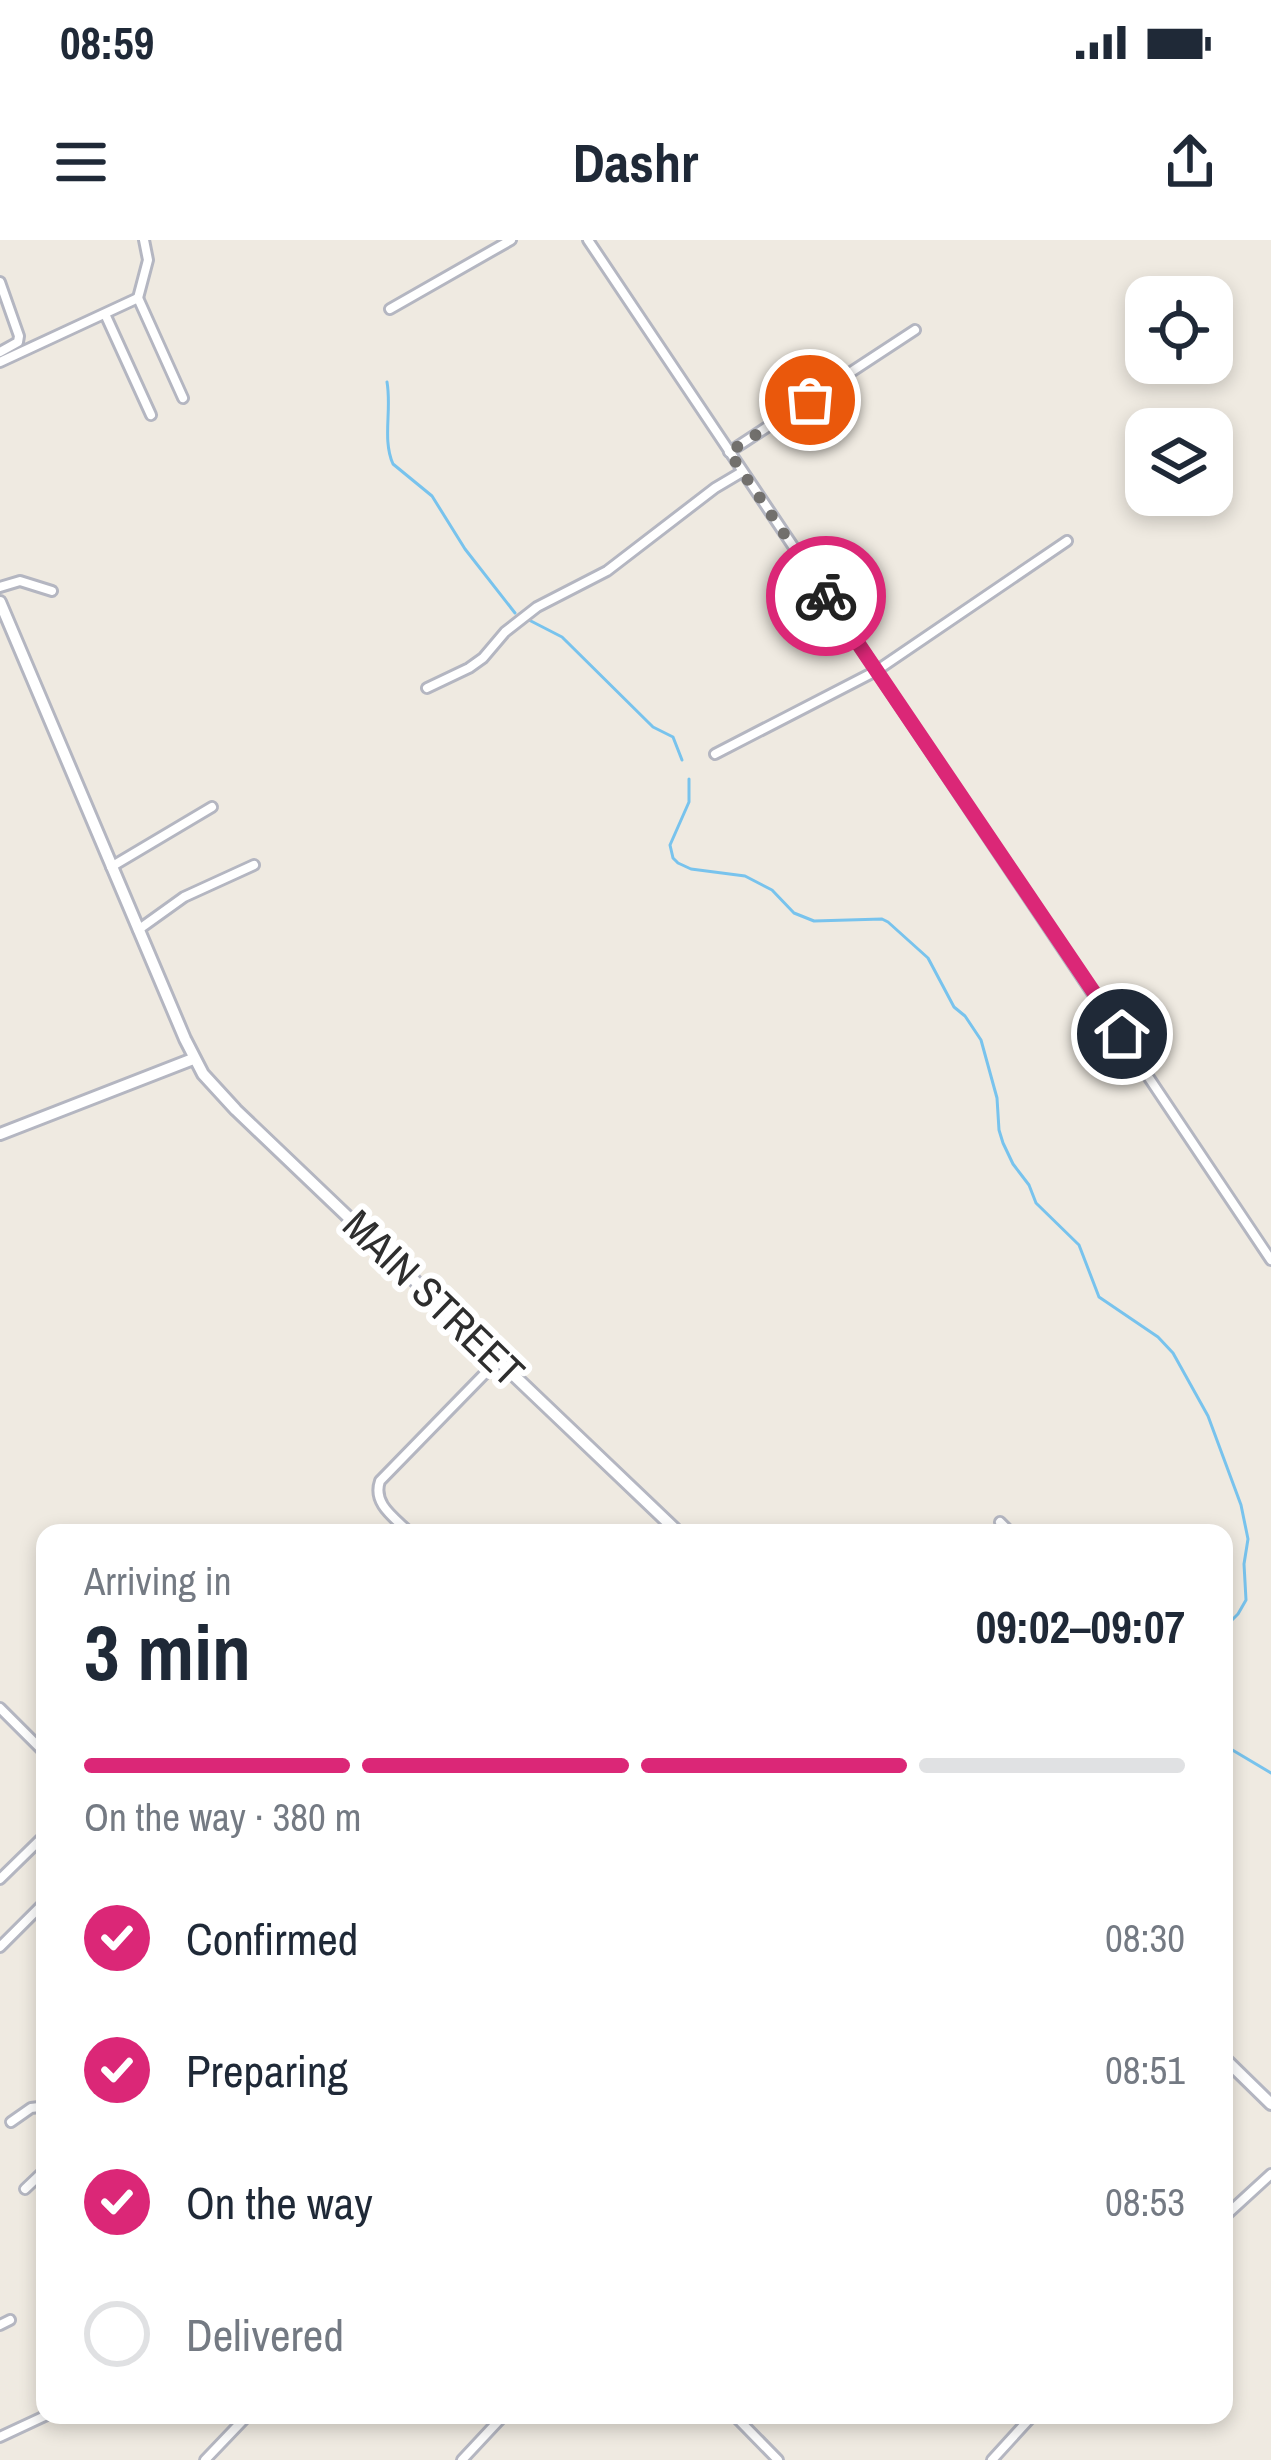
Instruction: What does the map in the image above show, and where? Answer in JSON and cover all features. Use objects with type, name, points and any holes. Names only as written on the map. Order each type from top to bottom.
[{"type":"main road","name":"MAIN STREET","points":[[2,611],[193,1059],[236,1110],[670,1524]]},
{"type":"main road","points":[[0,1134],[193,1059]]},
{"type":"main road","points":[[1233,2067],[1271,2104]]},
{"type":"street","points":[[144,240],[148,260],[138,298],[183,398]]},
{"type":"street","points":[[390,309],[511,240]]},
{"type":"street","points":[[588,240],[1271,1260]]},
{"type":"street","points":[[0,282],[20,336],[0,352]]},
{"type":"street","points":[[0,362],[138,298]]},
{"type":"street","points":[[106,314],[151,415]]},
{"type":"street","points":[[729,452],[915,330]]},
{"type":"street","points":[[427,688],[469,668],[537,607],[607,571],[742,472]]},
{"type":"street","points":[[715,754],[876,670],[1067,542]]},
{"type":"street","points":[[0,587],[20,581],[52,591]]},
{"type":"street","points":[[111,867],[212,807]]},
{"type":"street","points":[[138,930],[184,897],[254,865]]},
{"type":"street","points":[[401,1524],[377,1496],[380,1481],[498,1360]]},
{"type":"street","points":[[0,1708],[36,1744]]},
{"type":"street","points":[[0,1879],[36,1844]]},
{"type":"street","points":[[0,1947],[36,1911]]},
{"type":"street","points":[[11,2122],[36,2107]]},
{"type":"street","points":[[1233,2209],[1271,2174]]},
{"type":"street","points":[[25,2188],[36,2178]]},
{"type":"street","points":[[0,2437],[36,2420]]},
{"type":"street","points":[[205,2460],[239,2424]]},
{"type":"street","points":[[462,2460],[496,2424]]},
{"type":"street","points":[[743,2424],[778,2460]]},
{"type":"street","points":[[992,2460],[1025,2424]]},
{"type":"waterway","points":[[387,382],[388,445],[393,464],[432,496],[465,549],[515,613]]},
{"type":"waterway","points":[[527,619],[562,637],[653,727],[673,737],[682,760]]},
{"type":"waterway","points":[[689,779],[689,802],[670,845],[678,863],[745,876],[772,890],[794,913],[814,921],[882,919],[928,958],[954,1007],[981,1040],[1003,1143],[1036,1203],[1079,1245],[1099,1297],[1158,1337],[1173,1353],[1208,1416],[1241,1505],[1248,1539],[1246,1600],[1233,1619]]},
{"type":"waterway","points":[[1233,1750],[1271,1773]]},
{"type":"way so far","points":[[810,400],[729,452],[826,596]]},
{"type":"route","points":[[826,596],[1122,1034]]}]
